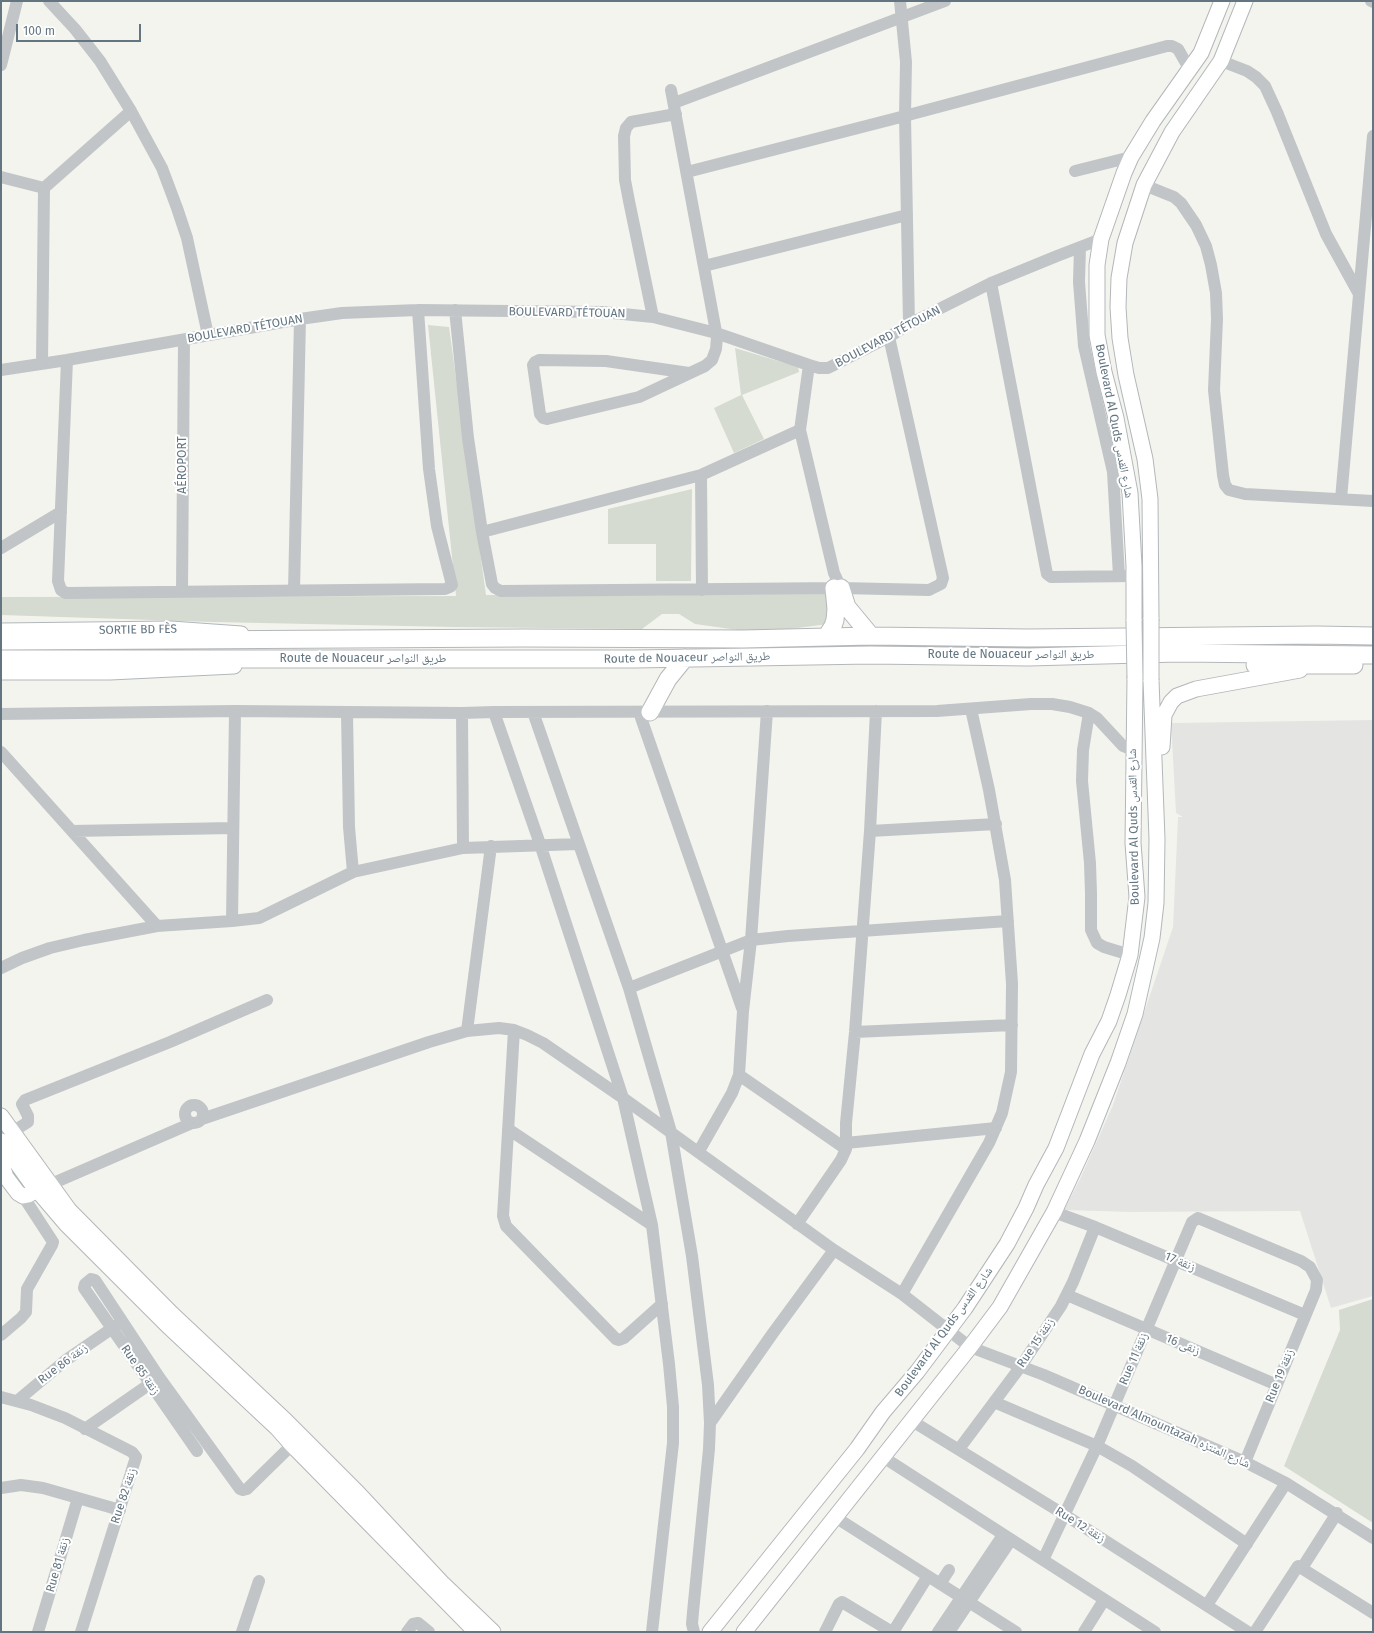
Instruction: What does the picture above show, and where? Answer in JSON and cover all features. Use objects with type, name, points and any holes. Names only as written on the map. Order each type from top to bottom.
[{"type":"highway","points":[[836,583],[847,607],[871,636]]},
{"type":"highway","points":[[826,637],[835,620],[836,583]]},
{"type":"highway","name":"Route de Nouaceur طريق النواصر","points":[[1,641],[274,639],[743,639],[871,636],[1029,638],[1308,635],[1373,636]]},
{"type":"highway","points":[[1178,653],[1199,659],[1226,663],[1315,666],[1373,665]]},
{"type":"highway","name":"Route de Nouaceur طريق النواصر","points":[[1,659],[685,658],[870,655],[1029,657],[1178,653],[1373,655]]},
{"type":"highway","points":[[644,716],[657,678],[653,658]]},
{"type":"highway","points":[[644,716],[668,679],[685,658]]},
{"type":"main road","name":"Boulevard Al Quds شارع القدس","points":[[710,1632],[852,1455],[883,1412],[908,1384],[980,1287],[1007,1244],[1056,1148],[1092,1054],[1111,1014],[1130,955],[1137,897],[1133,843],[1135,678],[1134,621],[1126,576],[1130,493],[1118,426],[1104,372],[1097,335],[1097,265],[1101,239],[1131,157],[1153,120],[1201,53],[1222,1]]},
{"type":"main road","name":"Boulevard Al Quds شارع القدس","points":[[744,1632],[912,1421],[1000,1307],[1054,1212],[1087,1141],[1118,1063],[1135,1014],[1148,958],[1156,903],[1157,838],[1151,680],[1150,499],[1145,459],[1126,374],[1120,338],[1118,307],[1119,278],[1125,243],[1144,185],[1172,132],[1222,61],[1245,1]]},
{"type":"main road","name":"SORTIE BD FÈS","points":[[1,631],[171,629],[224,631],[274,639]]},
{"type":"main road","points":[[1,672],[110,672],[182,669],[254,665],[266,663],[278,658]]},
{"type":"main road","points":[[1154,772],[1162,752],[1164,715],[1170,702],[1177,696],[1196,689],[1315,666]]},
{"type":"main road","points":[[1,1116],[6,1136],[31,1183],[44,1187],[69,1210],[172,1314],[286,1421],[358,1493],[443,1584],[493,1632]]},
{"type":"main road","points":[[1,1162],[3,1181],[18,1194],[24,1196],[44,1187]]},
{"type":"main road","points":[[44,1187],[72,1229],[167,1325],[277,1428],[476,1632]]},
{"type":"street","points":[[1,64],[17,1]]},
{"type":"street","points":[[49,1],[75,29],[100,60],[131,111],[162,168],[187,238],[208,335]]},
{"type":"street","points":[[900,1],[906,62],[905,116],[909,324]]},
{"type":"street","points":[[653,317],[629,201],[625,174],[624,136],[626,128],[631,122],[675,108],[945,1]]},
{"type":"street","points":[[686,172],[905,116],[1167,46],[1172,46],[1178,49],[1190,70]]},
{"type":"street","points":[[1222,61],[1247,71],[1256,77],[1264,86],[1277,112],[1326,234],[1359,294]]},
{"type":"street","points":[[671,90],[716,333],[716,349],[712,360],[705,366],[639,397],[545,419],[541,417],[540,414],[533,366],[535,362],[539,360],[606,360],[689,373]]},
{"type":"street","points":[[42,363],[44,188],[131,111]]},
{"type":"street","points":[[1340,499],[1373,136]]},
{"type":"street","points":[[1075,171],[1131,157]]},
{"type":"street","points":[[1,177],[44,188]]},
{"type":"street","points":[[1144,185],[1174,197],[1182,203],[1196,225],[1206,246],[1216,293],[1217,319],[1214,390],[1225,485],[1229,490],[1241,494],[1373,502]]},
{"type":"street","points":[[704,266],[907,215]]},
{"type":"street","name":"BOULEVARD TÉTOUAN","points":[[1,370],[67,360],[300,319],[342,313],[418,310],[603,312],[653,317],[716,333],[809,365],[828,368],[889,337],[909,324],[991,283],[1101,239]]},
{"type":"street","points":[[991,283],[1047,574],[1051,577],[1126,576],[1113,472],[1084,346],[1079,282],[1080,247]]},
{"type":"street","points":[[67,360],[58,581],[61,590],[66,593],[445,589],[452,585],[437,526],[429,469],[418,310]]},
{"type":"street","points":[[455,310],[468,438],[482,532],[492,584],[495,588],[501,591],[702,590],[836,583],[929,590],[941,584],[943,578],[889,337]]},
{"type":"street","points":[[294,591],[300,319]]},
{"type":"street","name":"AÉROPORT","points":[[182,591],[184,340]]},
{"type":"street","points":[[809,365],[800,430],[836,583]]},
{"type":"street","points":[[482,532],[701,475],[800,430]]},
{"type":"street","points":[[701,475],[702,590]]},
{"type":"street","points":[[1,548],[61,512]]},
{"type":"street","points":[[2,716],[235,711],[348,713],[533,712],[644,716],[767,711],[971,709],[1052,704],[1070,707],[1089,713],[1098,718],[1123,746],[1133,750]]},
{"type":"street","points":[[902,1294],[996,1128],[1002,1114],[1012,1072],[1012,984],[1004,880],[996,824],[971,709]]},
{"type":"street","points":[[232,921],[235,711]]},
{"type":"street","points":[[699,1151],[732,1093],[739,1075],[743,1011],[751,940],[767,711]]},
{"type":"street","points":[[798,1224],[841,1160],[846,1146],[846,1123],[870,831],[876,711]]},
{"type":"street","points":[[494,712],[540,844],[623,1098],[652,1225],[673,1407],[673,1443],[652,1632]]},
{"type":"street","points":[[533,712],[629,988],[671,1132],[692,1256],[708,1386],[710,1423],[709,1449],[692,1624],[694,1632]]},
{"type":"street","points":[[348,713],[349,827],[353,872]]},
{"type":"street","points":[[462,713],[463,848]]},
{"type":"street","points":[[1089,713],[1083,750],[1082,781],[1090,871],[1091,930],[1098,943],[1104,947],[1130,955]]},
{"type":"street","points":[[644,716],[743,1011]]},
{"type":"street","points":[[1,752],[157,926]]},
{"type":"street","points":[[870,831],[996,824]]},
{"type":"street","points":[[72,831],[233,828]]},
{"type":"street","points":[[1,968],[22,958],[50,948],[84,940],[157,926],[259,918],[353,872],[463,848],[540,844],[578,844]]},
{"type":"street","points":[[467,1031],[491,846]]},
{"type":"street","points":[[629,988],[751,940],[788,936],[1008,921]]},
{"type":"street","points":[[6,1136],[28,1122],[28,1116],[22,1104],[24,1100],[170,1042],[267,1000]]},
{"type":"street","points":[[854,1032],[1012,1025]]},
{"type":"street","name":"Boulevard Almountazah شارع المنتزه","points":[[44,1187],[197,1121],[429,1042],[467,1031],[494,1028],[514,1030],[543,1043],[623,1098],[699,1151],[834,1250],[902,1294],[949,1329],[970,1347],[1044,1375],[1114,1404],[1245,1462],[1286,1483],[1373,1538]]},
{"type":"street","points":[[514,1030],[503,1216],[504,1222],[508,1229],[616,1339],[619,1340],[624,1338],[662,1304]]},
{"type":"street","points":[[739,1075],[846,1146],[996,1128]]},
{"type":"street","points":[[508,1129],[652,1225]]},
{"type":"street","points":[[1,1335],[26,1312],[28,1290],[53,1242],[52,1238],[24,1196]]},
{"type":"street","name":"زنقة 17","points":[[1054,1212],[1095,1227],[1305,1315]]},
{"type":"street","name":"Rue 11 زنقة","points":[[1043,1560],[1097,1446],[1192,1222],[1195,1219],[1201,1219],[1301,1261],[1310,1267],[1314,1273],[1317,1280],[1316,1290]]},
{"type":"street","name":"Rue 15 زنقة","points":[[958,1449],[1021,1366],[1067,1295],[1095,1227]]},
{"type":"street","points":[[710,1423],[768,1339],[834,1250]]},
{"type":"street","name":"Rue 85 زنقة","points":[[123,1321],[94,1279],[91,1279],[85,1284],[84,1288],[111,1328],[155,1380],[196,1451]]},
{"type":"street","name":"Rue 19 زنقة","points":[[1245,1462],[1316,1290]]},
{"type":"street","name":"زنقى 16","points":[[1067,1295],[1277,1385]]},
{"type":"street","points":[[123,1321],[155,1380],[242,1490],[247,1489],[292,1445]]},
{"type":"street","name":"Rue 86 زنقة","points":[[17,1401],[56,1368],[123,1321]]},
{"type":"street","points":[[85,1429],[155,1380]]},
{"type":"street","name":"Rue 82 زنقة","points":[[1,1397],[47,1411],[134,1454],[136,1460],[81,1632]]},
{"type":"street","points":[[994,1402],[1097,1446],[1132,1466],[1247,1544]]},
{"type":"street","name":"Rue 12 زنقة","points":[[912,1421],[1065,1515],[1248,1632]]},
{"type":"street","points":[[883,1457],[1153,1632]]},
{"type":"street","points":[[1207,1605],[1286,1483]]},
{"type":"street","points":[[1,1488],[30,1486],[120,1510]]},
{"type":"street","name":"Rue 81 زنقة","points":[[38,1632],[78,1498]]},
{"type":"street","points":[[1254,1632],[1336,1514]]},
{"type":"street","points":[[835,1517],[1016,1632]]},
{"type":"street","points":[[938,1632],[965,1599],[1007,1538]]},
{"type":"street","points":[[1299,1568],[1373,1613]]},
{"type":"street","points":[[940,1584],[949,1570]]},
{"type":"street","points":[[825,1632],[839,1604],[842,1602],[895,1631],[928,1576]]},
{"type":"street","points":[[242,1632],[259,1581]]},
{"type":"street","points":[[949,1632],[965,1599]]},
{"type":"street","points":[[1084,1632],[1104,1600]]},
{"type":"street","points":[[407,1632],[413,1624],[418,1623],[429,1632]]},
{"type":"shaded area","points":[[428,325],[449,327],[486,595],[829,594],[828,624],[759,633],[695,624],[679,614],[662,614],[642,629],[213,622],[1,615],[1,597],[456,596]]},
{"type":"shaded area","points":[[735,348],[798,367],[799,372],[742,395],[764,439],[734,453],[714,408],[741,395]]},
{"type":"shaded area","points":[[692,489],[691,581],[656,581],[656,544],[608,544],[608,509]]},
{"type":"shaded area","points":[[1373,720],[1373,1296],[1331,1308],[1300,1211],[1130,1212],[1064,1210],[1080,1179],[1113,1105],[1173,927],[1178,817],[1183,817],[1176,813],[1171,723]]},
{"type":"shaded area","points":[[1373,1299],[1373,1523],[1284,1466],[1340,1330],[1339,1310]]}]
